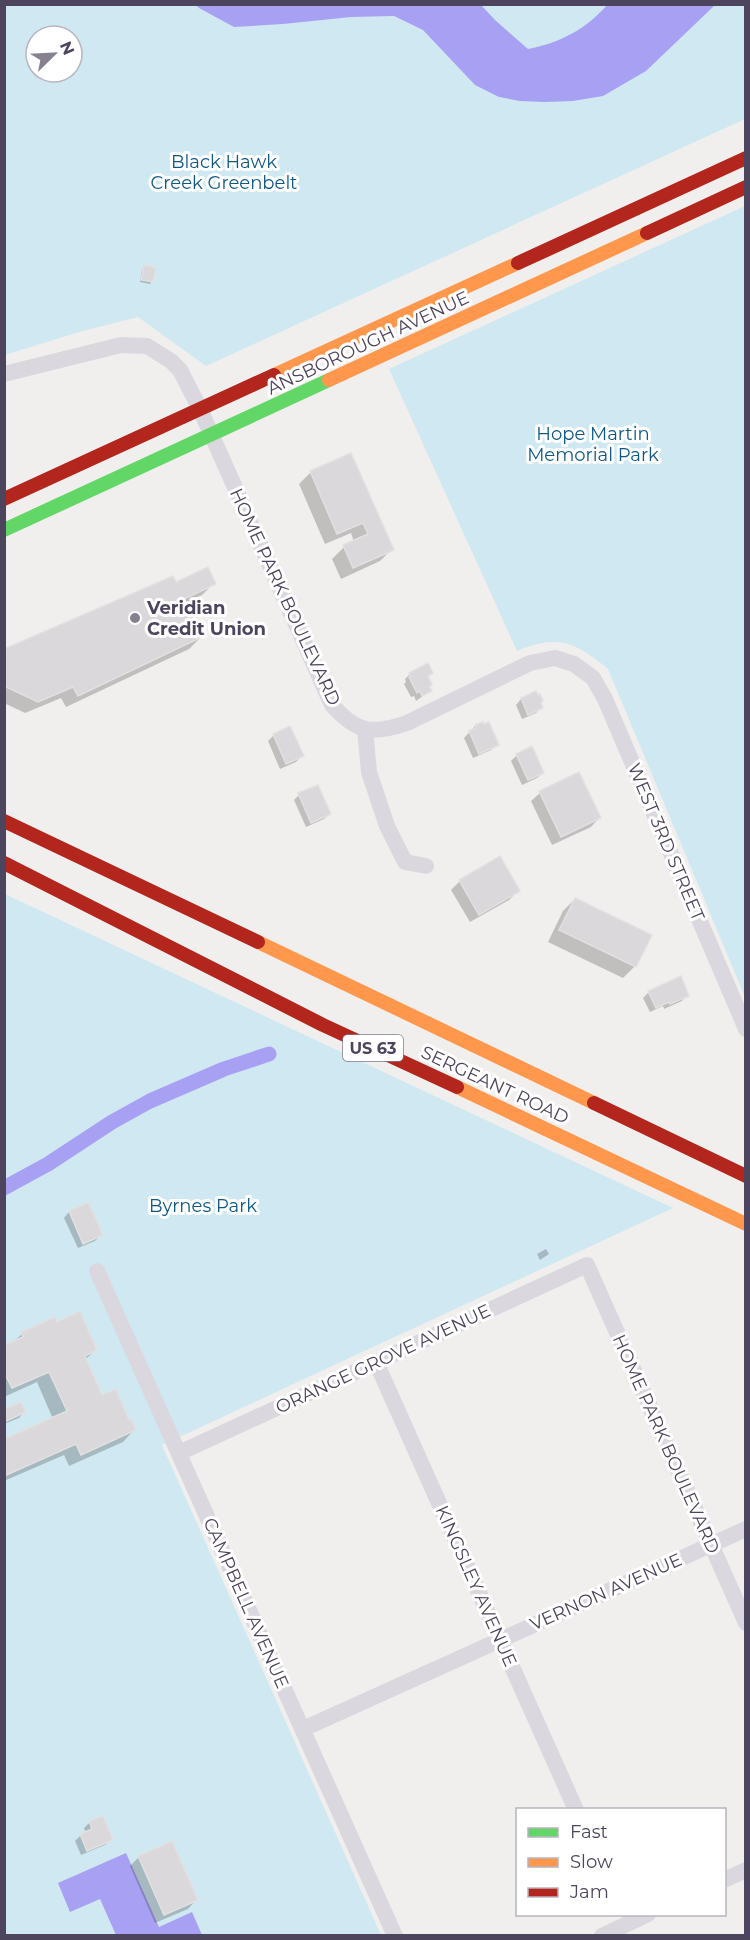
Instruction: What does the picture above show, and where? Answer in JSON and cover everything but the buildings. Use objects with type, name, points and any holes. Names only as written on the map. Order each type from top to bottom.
[{"type":"main road","name":"ANSBOROUGH AVENUE","points":[[4,499],[746,158]]},
{"type":"main road","name":"ANSBOROUGH AVENUE","points":[[4,530],[746,187]]},
{"type":"main road","name":"SERGEANT ROAD","points":[[4,821],[746,1176]]},
{"type":"main road","name":"SERGEANT ROAD","points":[[4,863],[323,1025],[491,1102],[746,1224]]},
{"type":"street","points":[[4,374],[121,345],[147,346],[159,352],[180,370],[212,435]]},
{"type":"street","name":"HOME PARK BOULEVARD","points":[[212,435],[332,705],[346,721],[365,729]]},
{"type":"street","name":"WEST 3RD STREET","points":[[365,729],[386,730],[407,723],[530,663],[555,658],[574,664],[593,678],[605,699],[746,1029]]},
{"type":"street","points":[[365,729],[369,772],[387,826],[405,862],[426,866]]},
{"type":"street","name":"HOME PARK BOULEVARD","points":[[587,1265],[746,1623]]},
{"type":"street","name":"ORANGE GROVE AVENUE","points":[[179,1453],[587,1265]]},
{"type":"street","name":"CAMPBELL AVENUE","points":[[97,1271],[395,1935]]},
{"type":"street","name":"KINGSLEY AVENUE","points":[[376,1362],[576,1808]]},
{"type":"street","name":"VERNON AVENUE","points":[[303,1729],[746,1529]]},
{"type":"street","points":[[726,1879],[746,1870]]},
{"type":"street","points":[[602,1935],[644,1916]]},
{"type":"green space","name":"Black Hawk Creek Greenbelt","points":[[5,5],[745,5],[745,119],[206,366],[138,317],[5,355]]},
{"type":"green space","name":"Hope Martin Memorial Park","points":[[745,206],[745,997],[608,669],[586,652],[555,642],[517,651],[389,369]]},
{"type":"green space","name":"Byrnes Park","points":[[5,894],[673,1208],[162,1445],[381,1935],[5,1935]]},
{"type":"shaded area","points":[[196,5],[481,5],[528,49],[572,34],[599,14],[607,5],[715,5],[646,71],[603,96],[573,101],[544,102],[499,97],[475,85],[423,30],[394,16],[351,17],[234,27]]},
{"type":"shaded area","points":[[126,1853],[159,1927],[192,1912],[202,1935],[116,1935],[100,1899],[70,1912],[58,1883]]},
{"type":"waterway","points":[[4,1188],[48,1164],[112,1122],[150,1101],[224,1069],[269,1054]]},
{"type":"traffic: fast","points":[[4,530],[329,380]]},
{"type":"traffic: slow","points":[[329,380],[647,233]]},
{"type":"traffic: slow","points":[[274,375],[518,263]]},
{"type":"traffic: slow","points":[[258,942],[594,1103]]},
{"type":"traffic: slow","points":[[457,1087],[746,1224]]},
{"type":"traffic: jam","points":[[518,263],[746,158]]},
{"type":"traffic: jam","points":[[647,233],[746,187]]},
{"type":"traffic: jam","points":[[4,499],[274,375]]},
{"type":"traffic: jam","points":[[4,821],[258,942]]},
{"type":"traffic: jam","points":[[4,863],[323,1025],[457,1087]]},
{"type":"traffic: jam","points":[[594,1103],[746,1176]]},
{"type":"place","name":"Veridian Credit Union","points":[[135,618]]}]
